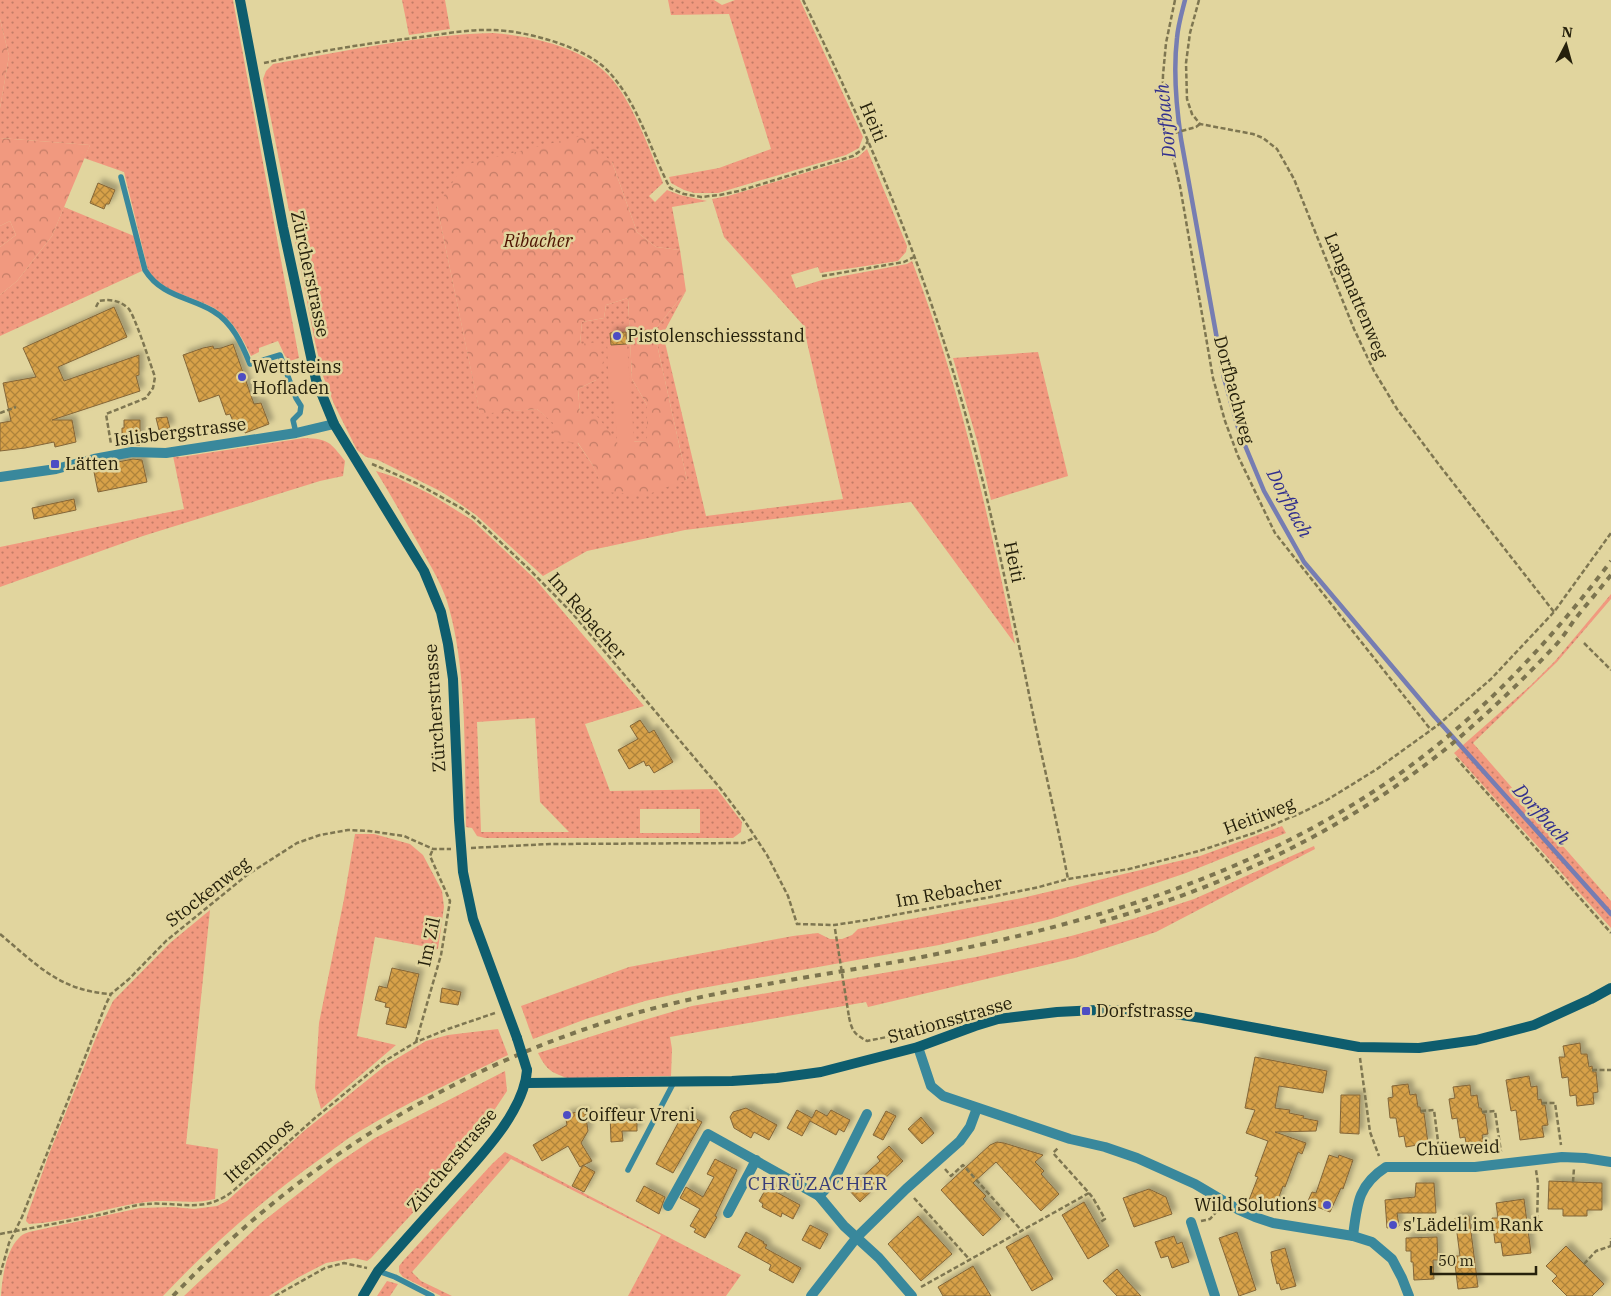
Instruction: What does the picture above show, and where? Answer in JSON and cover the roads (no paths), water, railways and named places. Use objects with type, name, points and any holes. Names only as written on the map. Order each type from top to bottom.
[{"type":"main road","name":"Zürcherstrasse","points":[[240,0],[283,227],[316,380],[334,424],[424,571],[441,612],[453,679],[463,872],[473,918],[527,1070],[526,1083],[502,1129],[378,1271],[363,1296]]},
{"type":"main road","name":"Stationsstrasse","points":[[526,1083],[674,1082],[777,1078],[822,1072],[918,1047],[998,1020],[1057,1012],[1154,1011],[1359,1047],[1419,1048],[1476,1040],[1534,1025],[1591,1000],[1611,988]]},
{"type":"street","name":"Islisbergstrasse","points":[[0,477],[56,468],[113,455],[132,452],[166,452],[296,433],[334,424]]},
{"type":"street","points":[[918,1047],[931,1086],[943,1096],[1137,1158],[1195,1184],[1239,1210],[1255,1217],[1273,1223],[1353,1236],[1372,1242],[1392,1259],[1409,1296]]},
{"type":"street","points":[[811,1296],[857,1237],[960,1141],[970,1127],[978,1108]]},
{"type":"street","points":[[819,1196],[834,1180],[867,1114]]},
{"type":"street","points":[[668,1206],[708,1134],[819,1196],[844,1226],[914,1293]]},
{"type":"street","name":"Chüeweid","points":[[1353,1236],[1358,1204],[1364,1186],[1374,1175],[1386,1167],[1474,1167],[1562,1157],[1611,1162]]},
{"type":"street","points":[[728,1213],[756,1160]]},
{"type":"street","points":[[1191,1222],[1215,1296]]},
{"type":"lane","points":[[121,177],[145,270],[151,281],[162,289],[214,311],[240,339],[250,364],[280,355],[296,398],[301,406],[300,413],[293,420],[296,433]]},
{"type":"lane","points":[[628,1170],[674,1082]]},
{"type":"lane","points":[[378,1271],[395,1277],[432,1296]]},
{"type":"waterway","name":"Dorfbach","points":[[1185,0],[1178,28],[1175,63],[1176,101],[1181,139],[1224,378],[1239,431],[1264,491],[1304,562],[1434,716],[1611,914]]},
{"type":"railway","points":[[173,1296],[218,1251],[266,1209],[316,1170],[368,1134],[422,1102],[479,1073],[537,1047],[597,1025],[677,1003],[758,986],[922,957],[994,942],[1065,924],[1135,903],[1203,879],[1269,850],[1333,816],[1395,777],[1453,732],[1475,713],[1537,651],[1611,561]]},
{"type":"railway","points":[[1100,922],[1195,891],[1286,851],[1372,802],[1414,774],[1453,743],[1528,674],[1555,646],[1611,575]]},
{"type":"place","name":"Pistolenschiessstand","points":[[617,336]]},
{"type":"place","name":"Wettsteins Hofladen","points":[[242,377]]},
{"type":"place","name":"Lätten","points":[[55,464]]},
{"type":"place","name":"Dorfstrasse","points":[[1086,1011]]},
{"type":"place","name":"Coiffeur Vreni","points":[[567,1115]]},
{"type":"place","name":"Wild Solutions","points":[[1327,1205]]},
{"type":"place","name":"s'Lädeli im Rank","points":[[1393,1225]]},
{"type":"district","name":"CHRÜZACHER","points":[[818,1183]]},
{"type":"park label","name":"Ribacher","points":[[538,241]]}]
